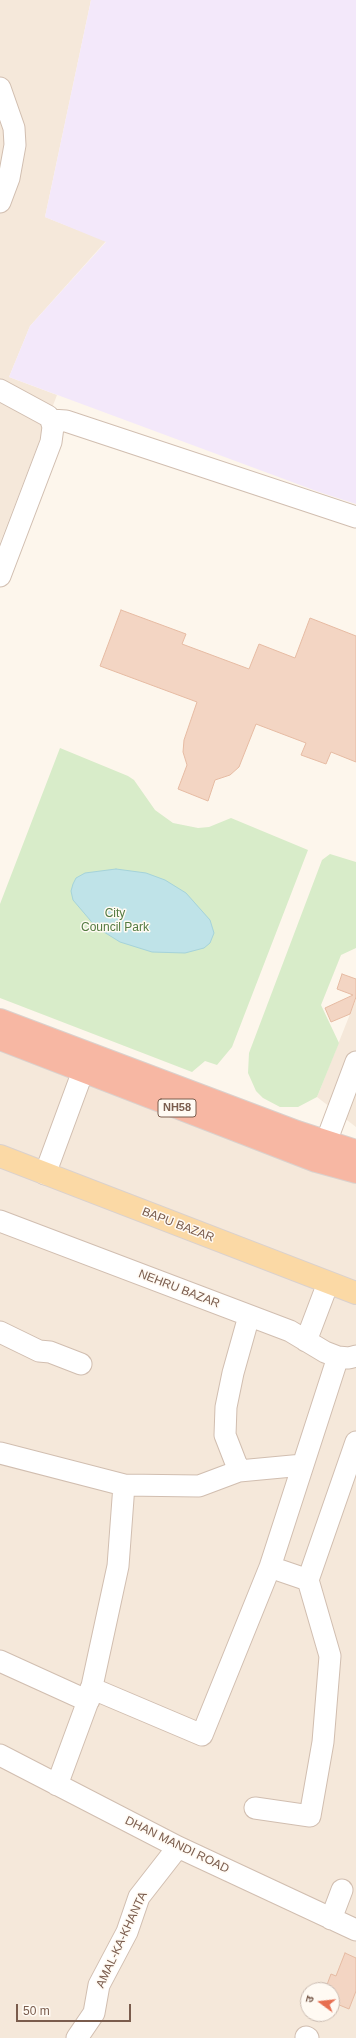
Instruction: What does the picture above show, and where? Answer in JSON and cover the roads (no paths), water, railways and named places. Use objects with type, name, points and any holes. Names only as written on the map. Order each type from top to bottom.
[{"type":"highway","name":"NH58","points":[[0,1020],[89,1055],[326,1142],[356,1151]]},
{"type":"highway","name":"NH58","points":[[0,1039],[316,1161],[356,1172]]},
{"type":"main road","name":"BAPU BAZAR","points":[[0,1156],[356,1293]]},
{"type":"street","points":[[0,88],[14,128],[15,145],[9,178],[0,202]]},
{"type":"street","points":[[0,390],[43,413],[52,420],[66,420],[356,517]]},
{"type":"street","points":[[0,576],[6,545],[51,442],[53,434],[52,420]]},
{"type":"street","points":[[326,1142],[356,1062]]},
{"type":"street","points":[[45,1174],[83,1072]]},
{"type":"street","name":"NEHRU BAZAR","points":[[0,1221],[290,1331],[325,1352],[347,1356]]},
{"type":"street","points":[[306,1340],[328,1283]]},
{"type":"street","points":[[239,1472],[225,1435],[226,1407],[233,1373],[249,1316]]},
{"type":"street","points":[[0,1332],[39,1352],[50,1352],[82,1364]]},
{"type":"street","points":[[0,1662],[202,1735],[270,1567],[303,1465],[347,1356]]},
{"type":"street","points":[[255,1808],[310,1816],[323,1742],[330,1656],[308,1580],[356,1442]]},
{"type":"street","points":[[0,1453],[124,1485],[199,1486],[239,1472],[303,1465]]},
{"type":"street","points":[[57,1785],[90,1694],[118,1566],[124,1485]]},
{"type":"street","points":[[270,1567],[308,1580]]},
{"type":"street","name":"DHAN MANDI ROAD","points":[[0,1755],[178,1847],[356,1930]]},
{"type":"street","name":"AMAL-KA-KHANTA","points":[[77,2038],[94,2013],[99,1985],[127,1932],[139,1897],[178,1847]]},
{"type":"street","points":[[332,1919],[342,1890]]},
{"type":"water","points":[[116,869],[146,873],[165,880],[186,893],[210,920],[214,933],[210,943],[204,948],[185,953],[152,952],[120,942],[96,927],[73,900],[71,891],[73,884],[76,878],[85,873]]},
{"type":"park label","name":"City Council Park","points":[[115,921]]}]
